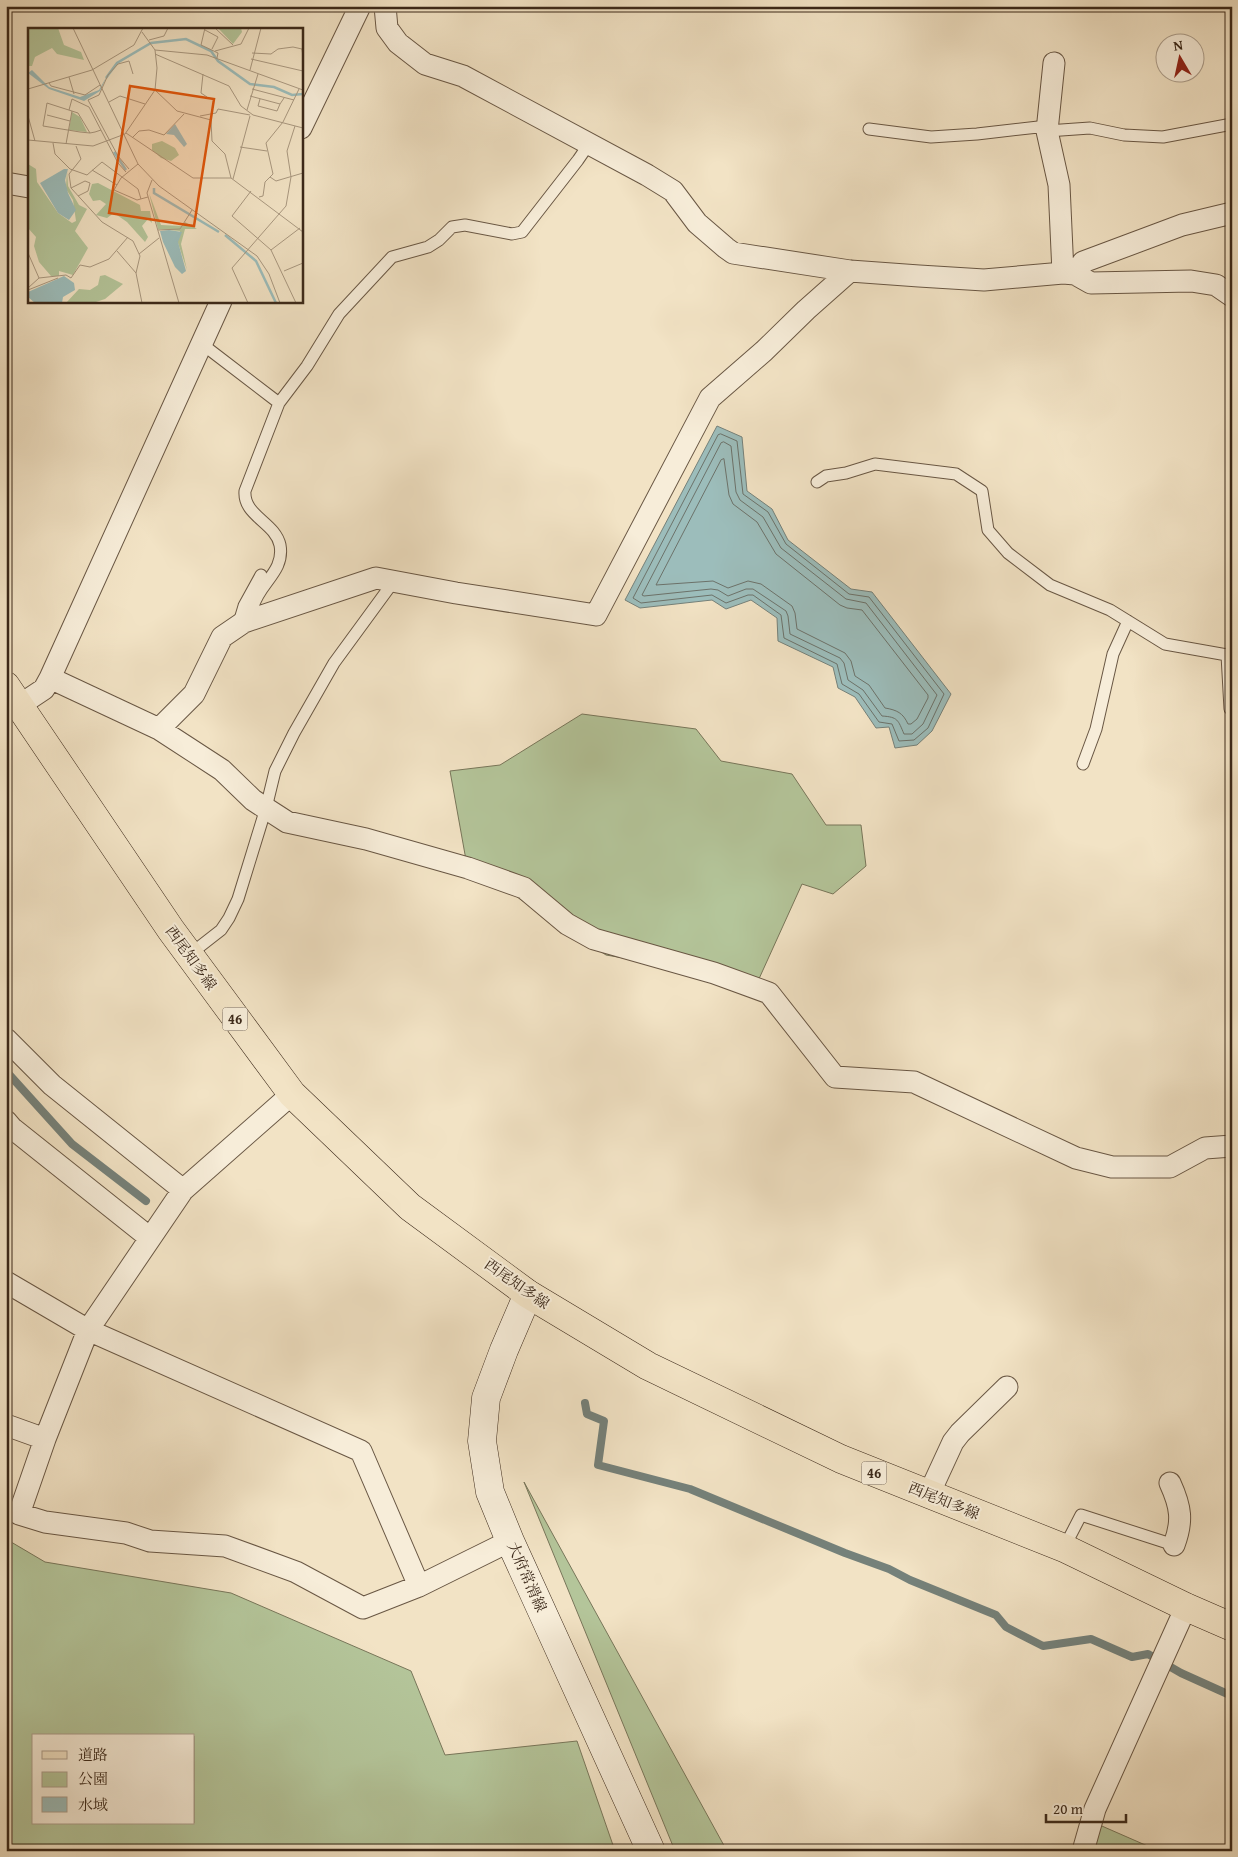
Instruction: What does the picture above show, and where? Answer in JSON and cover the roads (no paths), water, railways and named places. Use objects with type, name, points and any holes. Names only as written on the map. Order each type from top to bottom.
[{"type":"main road","name":"西尾知多線","points":[[11,701],[189,955],[292,1094],[410,1207],[528,1294],[648,1366],[841,1460],[1064,1548],[1232,1627]]},
{"type":"main road","name":"大府常滑線","points":[[528,1294],[486,1398],[482,1441],[490,1492],[510,1541],[651,1851]]},
{"type":"street","points":[[302,126],[360,6]]},
{"type":"street","points":[[385,6],[387,28],[398,43],[425,64],[463,76],[673,190],[697,222],[733,252],[850,271],[984,280],[1069,274],[1091,283],[1192,281],[1216,285],[1232,296]]},
{"type":"street","points":[[1054,63],[1047,128],[1059,185],[1069,274]]},
{"type":"street","points":[[6,184],[28,187]]},
{"type":"street","points":[[1069,274],[1083,262],[1182,225],[1232,214]]},
{"type":"street","points":[[159,729],[194,694],[222,637],[249,620],[376,578],[596,615],[710,398],[850,271]]},
{"type":"street","points":[[11,701],[44,689],[50,678],[221,302]]},
{"type":"street","points":[[50,678],[159,729],[222,770],[253,800],[287,822],[366,839],[468,868],[524,888],[568,924],[594,939],[714,973],[769,993],[835,1078],[914,1082],[1076,1158],[1112,1167],[1170,1167],[1205,1148],[1232,1146]]},
{"type":"street","points":[[6,1039],[52,1085],[181,1194]]},
{"type":"street","points":[[292,1094],[181,1194],[88,1330],[44,1439],[19,1514],[44,1522],[126,1533],[150,1541],[225,1546],[296,1572],[363,1608],[418,1586],[510,1541]]},
{"type":"street","points":[[6,1121],[12,1128],[154,1233]]},
{"type":"street","points":[[6,1282],[88,1330],[361,1451],[418,1586]]},
{"type":"street","points":[[929,1494],[953,1442],[1007,1387]]},
{"type":"street","points":[[6,1426],[44,1439]]},
{"type":"street","points":[[1170,1484],[1177,1499],[1180,1528],[1174,1545]]},
{"type":"street","points":[[1083,1851],[1095,1809],[1186,1607]]},
{"type":"lane","points":[[869,129],[931,137],[1047,128],[1090,128],[1124,135],[1163,137],[1232,124]]},
{"type":"lane","points":[[261,575],[244,606],[241,616],[249,620],[253,606],[280,562],[280,543],[274,533],[248,508],[244,500],[245,491],[279,403],[307,366],[339,314],[392,257],[428,247],[439,240],[452,227],[465,225],[512,234],[522,232],[589,144]]},
{"type":"lane","points":[[202,344],[279,403]]},
{"type":"lane","points":[[816,482],[826,476],[846,473],[875,464],[956,474],[982,491],[988,530],[1008,553],[1050,585],[1110,610],[1165,644],[1229,653],[1230,709]]},
{"type":"lane","points":[[189,955],[221,930],[229,918],[238,899],[266,808],[275,771],[294,733],[334,664],[394,581]]},
{"type":"lane","points":[[1083,764],[1096,729],[1113,654],[1128,621]]},
{"type":"lane","points":[[1064,1548],[1081,1515],[1174,1545]]},
{"type":"water","points":[[717,426],[742,437],[747,491],[772,509],[788,540],[851,589],[872,592],[951,694],[932,731],[917,745],[895,748],[889,727],[876,728],[855,697],[838,688],[833,667],[778,641],[777,618],[751,600],[726,609],[712,600],[640,608],[625,600]]},
{"type":"waterway","points":[[6,1071],[72,1144],[146,1201]]},
{"type":"waterway","points":[[585,1403],[587,1414],[604,1421],[598,1465],[690,1489],[845,1553],[889,1569],[910,1580],[996,1615],[1006,1627],[1043,1646],[1091,1639],[1132,1657],[1148,1654],[1181,1673],[1232,1696]]}]
